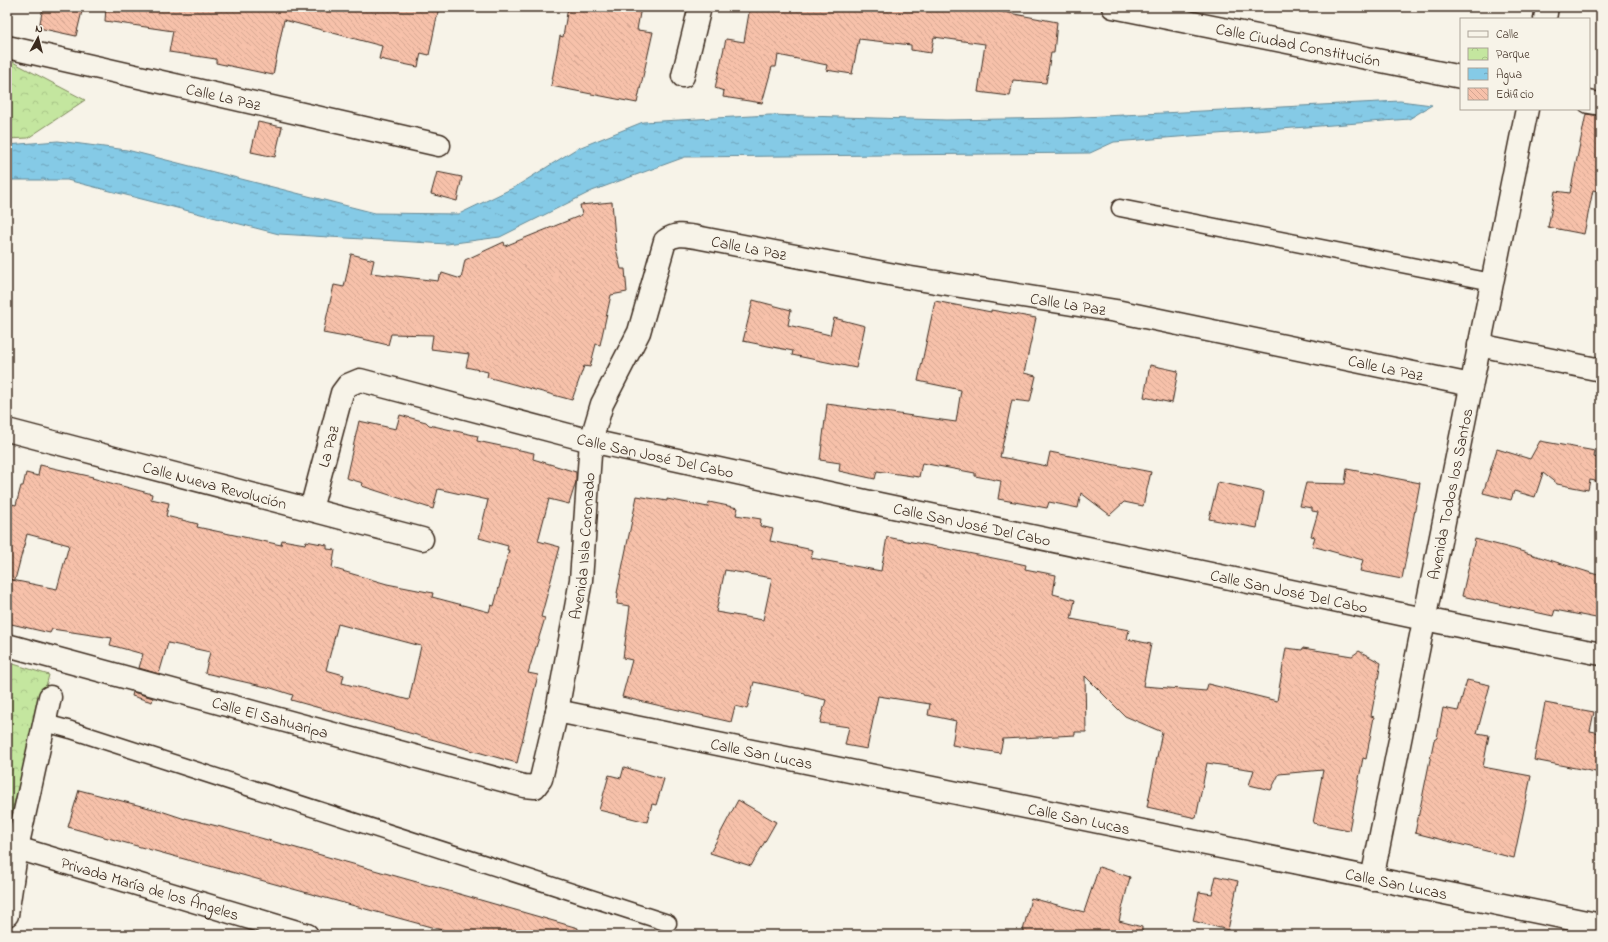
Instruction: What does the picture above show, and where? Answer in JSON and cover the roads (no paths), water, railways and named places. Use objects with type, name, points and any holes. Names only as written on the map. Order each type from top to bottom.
[{"type":"street","points":[[683,76],[700,7]]},
{"type":"street","name":"Calle Ciudad Constitución","points":[[1113,7],[1460,76]]},
{"type":"street","points":[[1545,18],[1547,7]]},
{"type":"street","name":"Calle La Paz","points":[[7,47],[439,145]]},
{"type":"street","points":[[1590,102],[1601,104]]},
{"type":"street","name":"Avenida Todos los Santos","points":[[1372,879],[1527,110]]},
{"type":"street","name":"Calle La Paz","points":[[665,241],[672,236],[681,234],[904,277],[1116,311],[1471,385]]},
{"type":"street","name":"Avenida Isla Coronado","points":[[535,787],[541,779],[557,711],[581,580],[591,441],[602,404],[639,332],[665,241]]},
{"type":"street","points":[[1480,345],[1601,370]]},
{"type":"street","name":"Calle San José Del Cabo","points":[[348,385],[360,380],[591,441],[887,506],[1424,619],[1601,654]]},
{"type":"street","name":"La Paz","points":[[311,509],[342,393],[348,385]]},
{"type":"street","name":"Calle Nueva Revolución","points":[[7,430],[422,539]]},
{"type":"street","name":"Calle El Sahuaripa","points":[[7,644],[524,786],[535,787]]},
{"type":"street","points":[[7,915],[17,848],[50,697]]},
{"type":"street","name":"Calle San Lucas","points":[[557,711],[1601,925]]},
{"type":"street","name":"Privada María de los Ángeles","points":[[17,848],[307,935]]},
{"type":"lane","points":[[1120,208],[1492,282]]},
{"type":"lane","points":[[45,723],[78,732],[668,923]]},
{"type":"water","points":[[1400,101],[1432,105],[1409,119],[1114,142],[1090,153],[685,157],[592,191],[500,237],[447,244],[279,234],[67,180],[7,180],[7,145],[58,141],[127,150],[375,213],[459,214],[515,187],[576,149],[643,122],[770,115],[946,120],[1064,118]]}]
